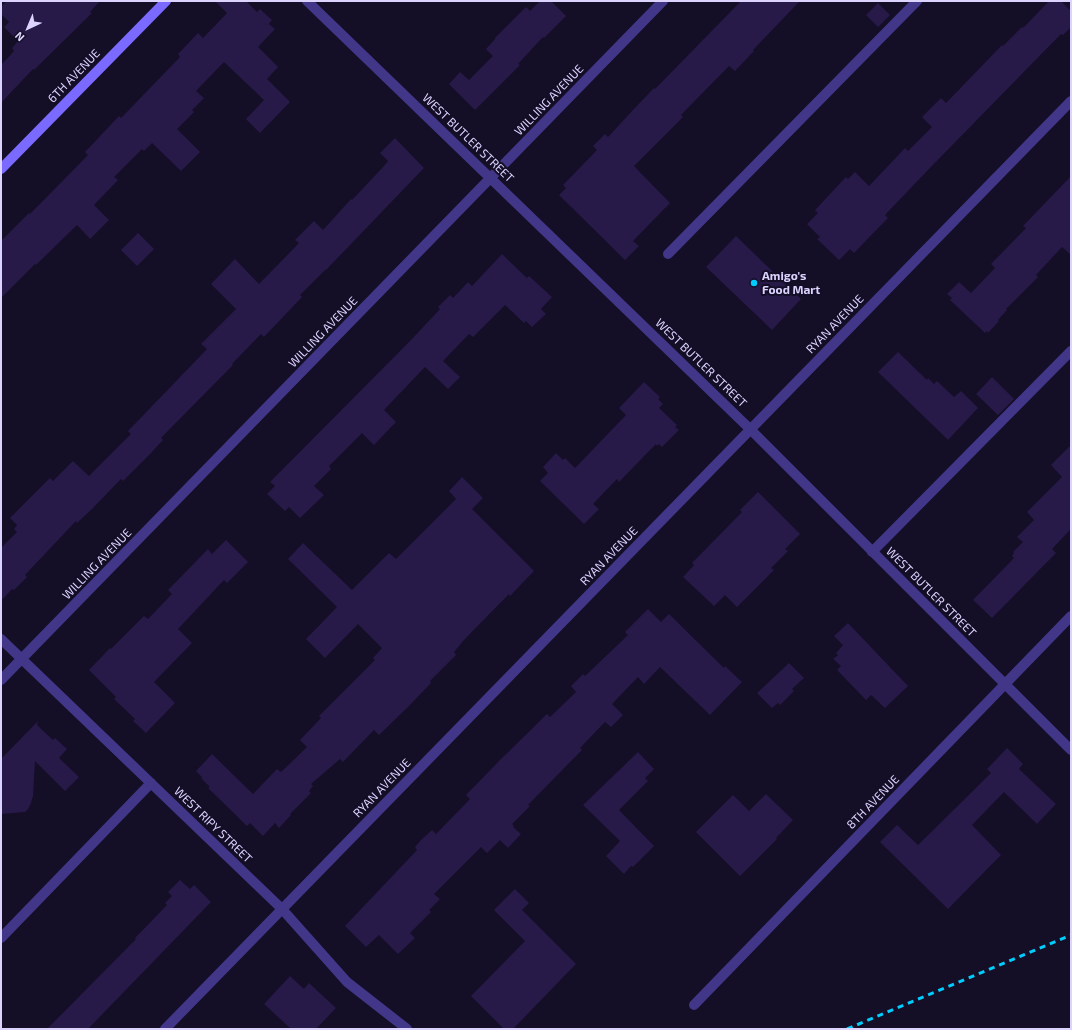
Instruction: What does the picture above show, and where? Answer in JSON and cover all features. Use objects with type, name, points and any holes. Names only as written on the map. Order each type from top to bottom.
[{"type":"street","name":"6TH AVENUE","points":[[1,169],[166,1]]},
{"type":"street","name":"WEST BUTLER STREET","points":[[306,1],[750,429],[1071,750]]},
{"type":"street","name":"WILLING AVENUE","points":[[1,680],[663,1]]},
{"type":"street","points":[[668,254],[917,1]]},
{"type":"street","name":"RYAN AVENUE","points":[[165,1029],[1071,101]]},
{"type":"street","points":[[872,552],[1071,351]]},
{"type":"street","name":"8TH AVENUE","points":[[694,1005],[1071,616]]},
{"type":"street","name":"WEST RIPY STREET","points":[[1,638],[282,909],[347,982],[407,1029]]},
{"type":"street","points":[[1,938],[151,783]]},
{"type":"building","points":[[7,1],[100,1],[90,12],[92,13],[34,70],[33,69],[1,103],[1,65],[14,51],[12,48],[18,41],[4,27],[9,22],[1,14],[1,7]]},
{"type":"building","points":[[215,1],[246,1],[257,12],[260,9],[272,20],[269,24],[275,29],[258,47],[278,67],[267,79],[290,102],[260,133],[246,119],[264,100],[224,62],[196,91],[204,98],[192,110],[194,112],[177,129],[200,152],[181,171],[152,143],[144,151],[142,149],[114,177],[118,180],[94,205],[109,220],[90,239],[77,225],[1,298],[1,241],[88,155],[85,152],[119,116],[121,118],[180,57],[178,54],[198,33],[203,38],[227,13]]},
{"type":"building","points":[[540,1],[551,1],[566,16],[544,38],[543,37],[518,64],[520,65],[475,110],[449,84],[460,72],[469,80],[493,56],[486,49],[495,38],[526,7],[530,11]]},
{"type":"building","points":[[741,1],[800,1],[735,71],[729,66],[681,115],[683,117],[634,166],[670,203],[633,241],[639,246],[625,260],[559,195],[566,188],[563,185],[597,150],[593,146],[605,134],[608,137],[654,88],[655,89]]},
{"type":"building","points":[[1049,1],[1061,1],[1071,11],[1071,27],[1063,35],[1061,34],[926,172],[885,215],[888,218],[854,253],[850,249],[839,260],[817,239],[820,237],[807,224],[818,213],[815,210],[846,177],[848,179],[855,172],[869,186],[905,148],[908,151],[932,127],[922,117],[941,98],[946,103],[1002,45],[1003,46],[1022,27],[1023,28]]},
{"type":"building","points":[[878,3],[890,15],[878,27],[866,15]]},
{"type":"building","points":[[395,138],[424,168],[300,295],[302,297],[264,337],[261,334],[232,364],[233,365],[161,438],[163,440],[151,453],[123,481],[121,479],[77,523],[76,521],[25,575],[27,577],[14,590],[12,589],[1,601],[1,548],[17,532],[14,529],[17,525],[10,518],[50,478],[53,481],[73,461],[89,476],[131,434],[128,431],[207,349],[201,344],[236,309],[211,284],[235,259],[259,284],[299,243],[295,240],[314,221],[323,230],[384,166],[388,161],[380,153]]},
{"type":"building","points":[[1071,176],[1071,255],[1062,247],[1036,275],[1038,277],[1006,309],[1007,310],[998,320],[999,321],[988,333],[987,331],[985,333],[950,300],[952,298],[947,294],[959,282],[971,293],[995,268],[991,264],[1026,228],[1023,226]]},
{"type":"building","points":[[138,233],[154,249],[137,266],[121,250]]},
{"type":"building","name":"Amigo's Food Mart","points":[[736,236],[801,299],[772,330],[706,267]]},
{"type":"building","points":[[502,254],[527,278],[529,276],[552,297],[541,309],[546,314],[532,327],[526,321],[524,323],[505,305],[473,337],[469,334],[443,361],[460,377],[448,389],[425,367],[384,410],[396,422],[374,445],[362,433],[329,466],[331,469],[314,486],[324,495],[300,518],[289,507],[285,511],[267,494],[275,486],[270,482],[411,340],[440,309],[438,307],[450,295],[453,298],[468,282],[472,286]]},
{"type":"building","points":[[898,352],[927,380],[928,378],[934,384],[937,381],[954,397],[961,391],[978,408],[948,440],[878,372]]},
{"type":"building","points":[[992,377],[1014,399],[998,415],[976,394]]},
{"type":"building","points":[[644,382],[660,397],[658,399],[663,404],[659,408],[677,425],[675,427],[679,430],[662,447],[659,444],[657,446],[656,444],[619,482],[617,479],[593,504],[599,509],[584,524],[540,481],[548,473],[543,467],[556,453],[563,460],[565,458],[575,468],[626,415],[619,408]]},
{"type":"building","points":[[1071,445],[1071,529],[1052,549],[1056,553],[992,618],[973,600],[1014,558],[1012,556],[1014,553],[1013,552],[1023,542],[1017,537],[1034,520],[1027,512],[1062,477],[1051,465]]},
{"type":"building","points":[[462,477],[483,498],[472,509],[534,571],[464,640],[454,652],[456,655],[430,681],[431,683],[407,708],[379,735],[374,730],[343,762],[340,759],[311,784],[313,786],[309,791],[311,793],[290,814],[291,815],[279,828],[275,823],[263,836],[250,823],[247,826],[208,788],[210,787],[196,771],[212,754],[253,794],[277,769],[281,772],[307,747],[300,740],[321,718],[319,716],[375,660],[373,658],[382,648],[358,624],[325,658],[306,639],[337,607],[288,559],[303,543],[352,590],[389,553],[396,559],[456,499],[449,491]]},
{"type":"building","points":[[758,492],[800,534],[785,549],[788,551],[771,568],[774,570],[737,607],[725,595],[714,606],[683,577],[694,565],[692,563],[742,512],[740,510]]},
{"type":"building","points":[[226,540],[248,562],[227,583],[224,580],[178,629],[192,643],[154,682],[175,703],[146,733],[133,721],[135,719],[114,699],[116,697],[89,670],[144,616],[148,619],[172,594],[168,590],[208,549],[212,554]]},
{"type":"building","points":[[648,609],[661,622],[669,614],[724,668],[725,666],[742,682],[710,715],[660,667],[644,684],[638,677],[612,704],[623,715],[611,727],[605,722],[580,748],[582,750],[528,805],[530,806],[512,824],[514,826],[513,827],[521,834],[508,848],[500,840],[487,853],[481,847],[434,894],[440,899],[429,910],[431,912],[410,933],[415,938],[398,954],[379,935],[366,947],[345,926],[417,850],[415,847],[421,840],[432,830],[436,834],[470,799],[466,795],[500,760],[547,714],[550,717],[576,692],[571,686],[583,674],[585,676],[628,635],[625,632]]},
{"type":"building","points":[[848,623],[908,686],[885,708],[871,695],[866,700],[837,670],[841,666],[833,659],[838,655],[836,653],[843,645],[834,636]]},
{"type":"building","points":[[789,663],[804,678],[792,689],[794,691],[780,705],[778,703],[772,708],[757,693]]},
{"type":"building","points":[[38,721],[37,725],[53,740],[55,738],[67,749],[59,758],[79,777],[65,791],[35,761],[33,796],[28,809],[25,812],[1,814],[1,759]]},
{"type":"building","points":[[1007,748],[1023,764],[1019,769],[1056,804],[1037,824],[1004,792],[972,825],[1001,855],[948,909],[880,842],[897,825],[918,845],[991,773],[987,769]]},
{"type":"building","points":[[638,752],[654,769],[645,778],[648,781],[619,810],[654,846],[624,874],[606,856],[620,841],[583,805]]},
{"type":"building","points":[[766,794],[793,820],[776,838],[777,839],[740,876],[696,832],[733,795],[749,811]]},
{"type":"building","points":[[180,880],[190,889],[194,885],[211,902],[88,1029],[47,1029],[136,939],[135,938],[167,905],[165,903],[172,896],[168,892]]},
{"type":"building","points":[[515,889],[529,903],[522,910],[576,964],[513,1029],[504,1029],[471,996],[525,941],[494,910]]},
{"type":"building","points":[[290,976],[304,989],[309,983],[336,1008],[316,1029],[291,1029],[264,1004]]},
{"type":"railway","points":[[847,1029],[1071,935]]},
{"type":"place","name":"Amigo's Food Mart","points":[[754,283]]}]
